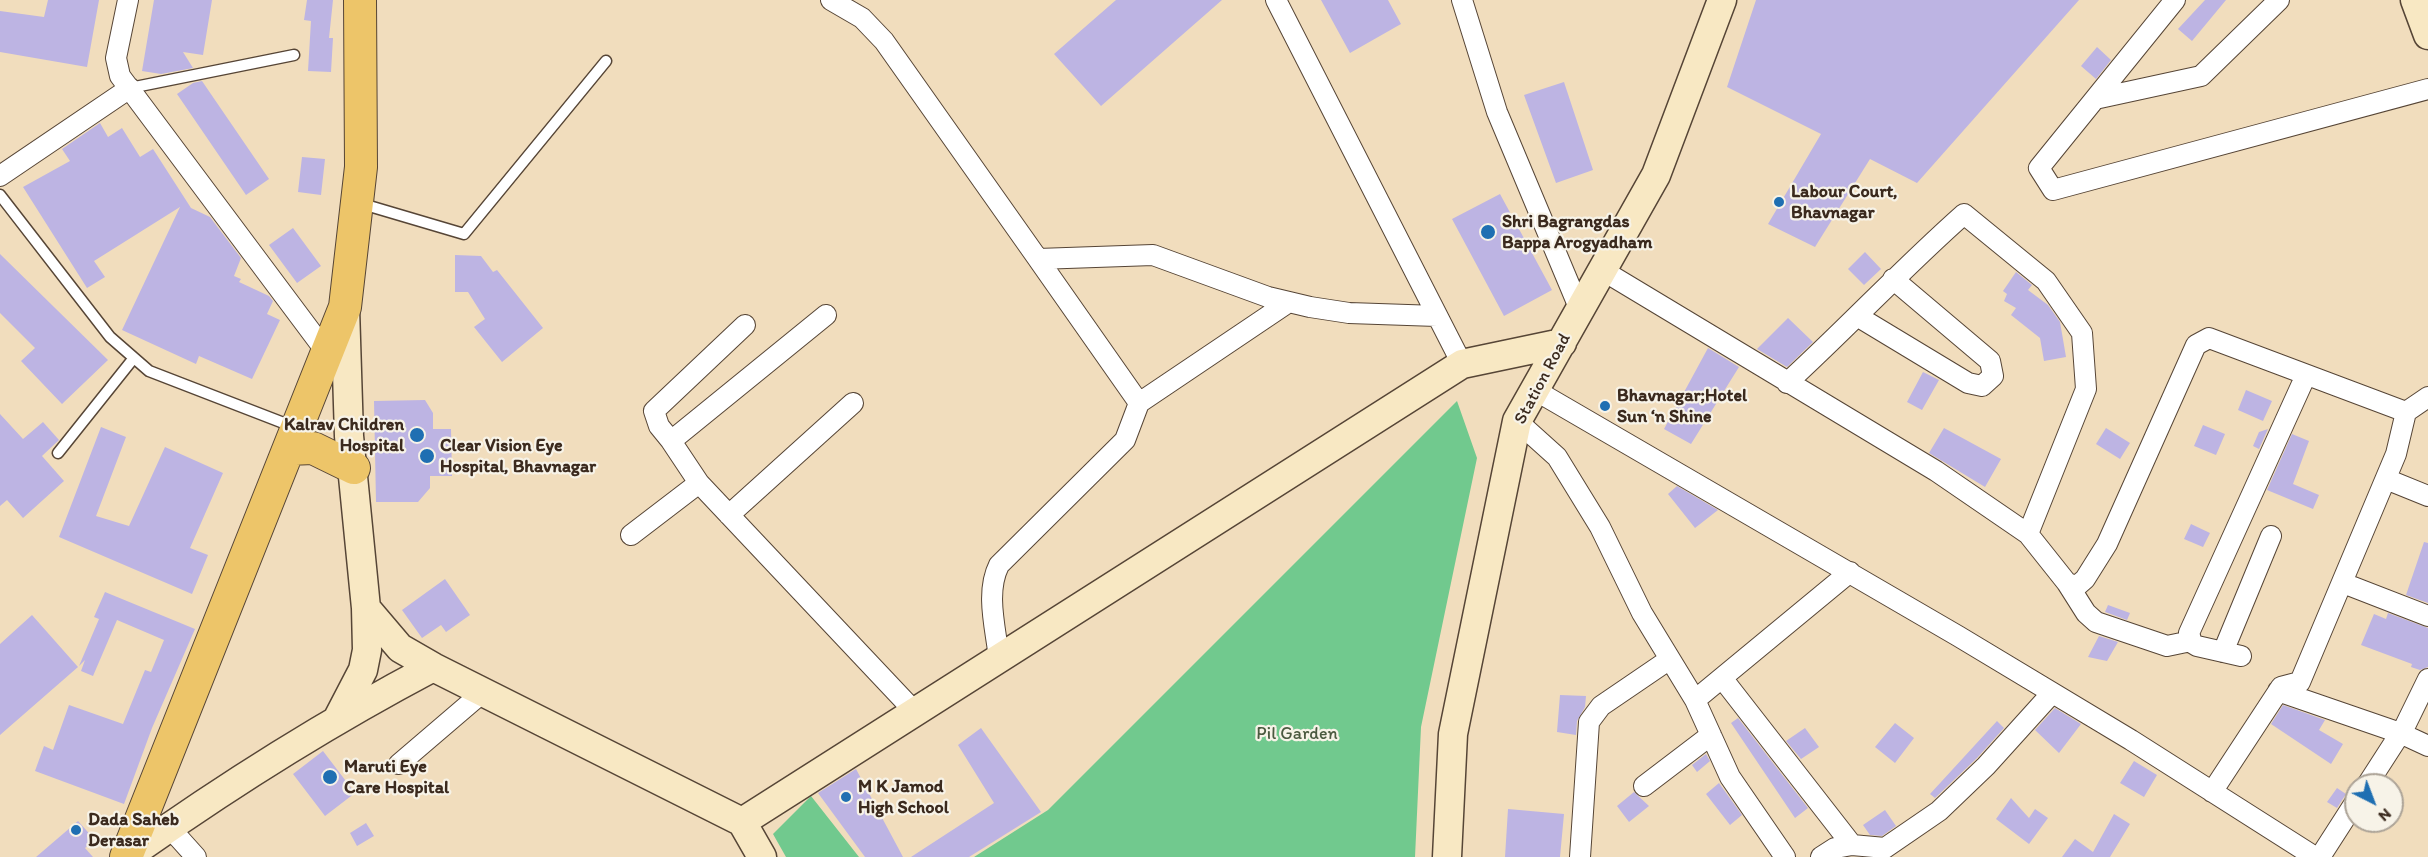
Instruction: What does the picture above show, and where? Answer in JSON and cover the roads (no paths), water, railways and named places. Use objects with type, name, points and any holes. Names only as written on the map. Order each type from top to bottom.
[{"type":"main road","points":[[337,720],[363,670],[367,650],[366,608],[354,468],[349,436],[345,307],[361,167],[360,0]]},
{"type":"main road","name":"Station Road","points":[[1447,857],[1453,734],[1517,421],[1533,389],[1562,343],[1656,175],[1722,0]]},
{"type":"main road","points":[[2415,0],[2428,35]]},
{"type":"main road","points":[[127,857],[345,307]]},
{"type":"main road","points":[[742,822],[1462,364],[1562,343]]},
{"type":"main road","points":[[293,439],[354,468]]},
{"type":"main road","points":[[366,608],[400,648],[433,667],[742,822],[760,856]]},
{"type":"main road","points":[[127,857],[169,827],[337,720],[433,667]]},
{"type":"street","points":[[128,0],[116,58],[120,76],[327,353]]},
{"type":"street","points":[[831,0],[862,18],[884,41],[1139,403]]},
{"type":"street","points":[[1276,0],[1462,364]]},
{"type":"street","points":[[1462,0],[1497,112],[1580,310]]},
{"type":"street","points":[[2175,0],[2039,168],[2053,190],[2428,89]]},
{"type":"street","points":[[2094,99],[2201,76],[2279,0]]},
{"type":"street","points":[[0,176],[130,88]]},
{"type":"street","points":[[1787,382],[1964,214],[2046,281],[2082,333],[2086,389],[2028,534]]},
{"type":"street","points":[[1038,259],[1153,255],[1289,302],[1350,313],[1437,316]]},
{"type":"street","points":[[1602,270],[1936,471],[2028,534],[2067,583],[2086,613],[2096,622],[2167,646],[2191,642],[2197,646],[2232,654],[2271,536]]},
{"type":"street","points":[[1857,316],[1968,383],[1982,386],[1988,382],[1993,376],[1990,361],[1893,279]]},
{"type":"street","points":[[999,659],[992,592],[993,576],[999,565],[1125,440],[1139,403],[1289,302]]},
{"type":"street","points":[[672,441],[826,315]]},
{"type":"street","points":[[745,325],[654,411],[659,426],[672,441],[699,483],[915,712]]},
{"type":"street","points":[[2067,583],[2077,586],[2085,579],[2107,544],[2196,345],[2209,338],[2406,412]]},
{"type":"street","points":[[2191,642],[2189,633],[2306,375]]},
{"type":"street","points":[[1533,389],[1850,572],[2052,693],[2315,857]]},
{"type":"street","points":[[2211,792],[2281,687],[2301,682],[2396,454],[2406,412],[2428,397]]},
{"type":"street","points":[[729,515],[853,403]]},
{"type":"street","points":[[1517,421],[1557,457],[1600,527],[1642,613],[1695,700],[1730,777],[1785,857]]},
{"type":"street","points":[[2386,479],[2428,496]]},
{"type":"street","points":[[632,535],[699,483]]},
{"type":"street","points":[[1695,700],[1850,572]]},
{"type":"street","points":[[2343,583],[2428,616]]},
{"type":"street","points":[[1580,857],[1589,722],[1593,712],[1670,659]]},
{"type":"street","points":[[1722,678],[1852,845]]},
{"type":"street","points":[[2375,773],[2400,733],[2428,679]]},
{"type":"street","points":[[2278,691],[2400,733],[2428,746]]},
{"type":"street","points":[[399,764],[482,693]]},
{"type":"street","points":[[1821,857],[1835,848],[1852,845],[1885,848],[1940,811],[1986,766],[2052,693]]},
{"type":"street","points":[[1644,786],[1711,735]]},
{"type":"street","points":[[2319,857],[2344,819]]},
{"type":"street","points":[[169,827],[196,857]]},
{"type":"lane","points":[[130,88],[294,55]]},
{"type":"lane","points":[[357,202],[464,234],[606,61]]},
{"type":"lane","points":[[0,195],[110,337],[133,359],[149,371],[293,439]]},
{"type":"lane","points":[[58,453],[133,359]]},
{"type":"place","name":"Labour Court, Bhavnagar","points":[[1779,202]]},
{"type":"place","name":"Shri Bagrangdas Bappa Arogyadham","points":[[1488,232]]},
{"type":"place","name":"Bhavnagar;Hotel Sun ‘n Shine","points":[[1605,406]]},
{"type":"place","name":"Kalrav Children Hospital","points":[[417,435]]},
{"type":"place","name":"Clear Vision Eye Hospital, Bhavnagar","points":[[427,456]]},
{"type":"place","name":"Maruti Eye Care Hospital","points":[[330,777]]},
{"type":"place","name":"M K Jamod High School","points":[[846,797]]},
{"type":"place","name":"Dada Saheb Derasar","points":[[76,830]]},
{"type":"park label","name":"Pil Garden","points":[[1297,734]]}]
